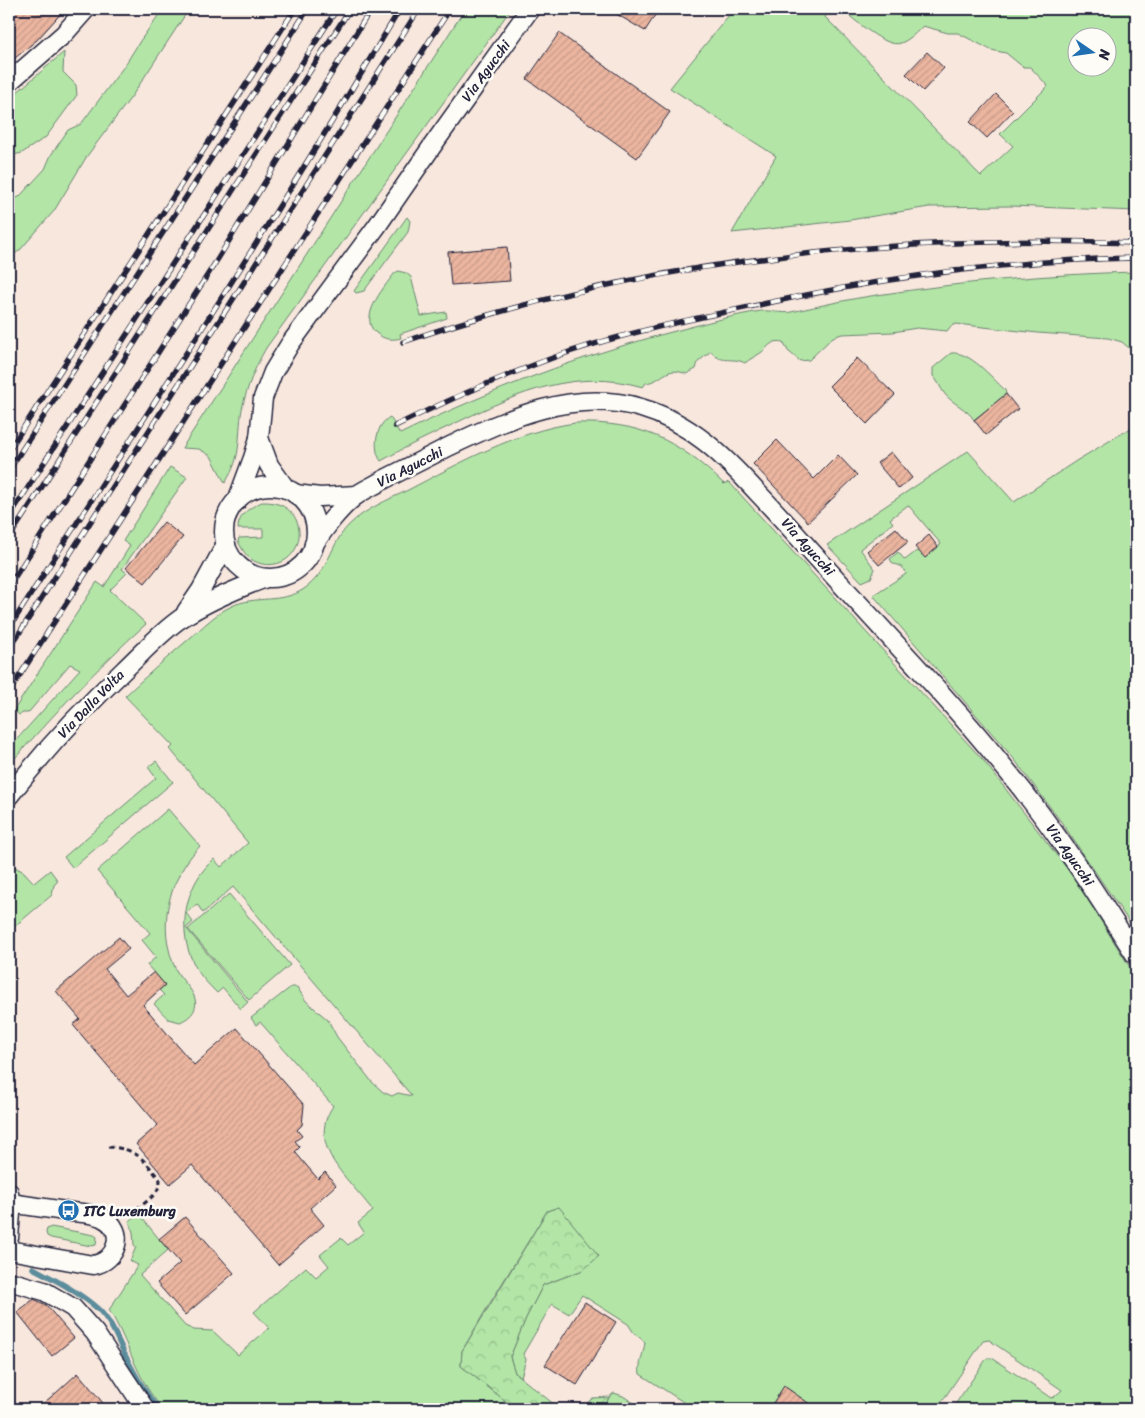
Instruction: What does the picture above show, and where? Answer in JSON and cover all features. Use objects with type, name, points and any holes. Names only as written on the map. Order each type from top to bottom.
[{"type":"street","points":[[9,82],[64,34],[86,9]]},
{"type":"street","name":"Via Agucchi","points":[[237,501],[259,438],[263,398],[273,372],[530,9]]},
{"type":"street","name":"Via Agucchi","points":[[314,544],[337,514],[357,495],[407,467],[516,417],[554,405],[591,401],[618,402],[647,409],[680,424],[714,448],[744,478],[980,738],[1025,792],[1066,848],[1136,956]]},
{"type":"street","name":"Via Agucchi","points":[[259,438],[269,465],[290,492],[328,497],[357,495]]},
{"type":"street","points":[[261,487],[274,487],[290,492],[305,502],[313,518],[316,526],[314,544],[307,558],[296,570],[282,576],[266,578],[250,573],[236,563],[226,544],[224,532],[226,519],[231,508],[247,493],[261,487]]},
{"type":"street","name":"Via Dalla Volta","points":[[179,620],[201,590],[226,544]]},
{"type":"street","name":"Via Dalla Volta","points":[[9,796],[93,700],[179,620],[224,594],[266,578]]},
{"type":"street","points":[[9,1238],[10,1197],[101,1217],[113,1227],[117,1237],[117,1243],[109,1258],[101,1264],[92,1266],[9,1250]]},
{"type":"street","points":[[9,1281],[44,1291],[73,1308],[94,1333],[145,1409]]},
{"type":"path","points":[[108,1147],[123,1147],[141,1156],[160,1180],[160,1186],[155,1195],[136,1210]]},
{"type":"green space","points":[[163,9],[189,9],[132,96],[87,156],[54,211],[21,249],[9,259],[9,201],[19,197],[45,169],[51,155],[68,130],[81,124],[125,65]]},
{"type":"green space","points":[[465,9],[511,9],[266,348],[246,393],[242,409],[235,464],[225,483],[211,456],[199,449],[182,448]]},
{"type":"green space","points":[[734,9],[832,9],[825,17],[981,176],[1013,146],[1000,134],[1048,86],[1030,67],[1023,67],[1006,53],[991,50],[958,33],[948,33],[923,26],[907,40],[895,44],[870,32],[841,9],[1136,9],[1136,211],[1010,206],[929,207],[850,220],[732,233],[776,156],[670,88]]},
{"type":"green space","points":[[64,52],[63,72],[76,85],[77,95],[46,137],[22,153],[9,156],[9,99]]},
{"type":"green space","points":[[407,217],[410,221],[408,232],[364,291],[356,293],[354,291]]},
{"type":"green space","points":[[398,271],[406,273],[411,277],[421,316],[446,312],[447,318],[400,334],[401,338],[390,339],[381,337],[372,329],[370,321],[374,304],[379,295]]},
{"type":"green space","points":[[1136,272],[1136,354],[1122,342],[1108,338],[956,324],[947,331],[917,328],[893,332],[842,334],[833,337],[809,360],[800,361],[788,351],[783,342],[779,341],[772,343],[745,363],[719,358],[711,351],[698,362],[696,369],[686,374],[674,371],[669,372],[646,383],[643,387],[595,380],[571,382],[527,392],[482,410],[381,461],[378,456],[377,437],[381,425],[390,417],[400,434],[502,388],[572,362],[643,340],[730,317],[761,311],[791,312],[909,290],[1039,277]]},
{"type":"green space","points":[[951,353],[958,353],[973,360],[1005,390],[1006,394],[974,420],[967,412],[947,397],[933,376],[933,368]]},
{"type":"green space","points":[[575,423],[598,423],[619,426],[657,436],[690,456],[724,484],[729,482],[983,760],[1073,876],[1136,977],[1136,1409],[952,1409],[987,1358],[992,1358],[1051,1398],[1062,1390],[989,1340],[983,1341],[937,1409],[694,1409],[640,1374],[645,1342],[634,1333],[628,1324],[582,1295],[569,1314],[552,1304],[523,1354],[526,1359],[521,1377],[515,1373],[510,1357],[526,1318],[543,1285],[583,1270],[559,1207],[547,1211],[462,1351],[461,1366],[516,1409],[163,1409],[146,1386],[109,1310],[138,1265],[130,1261],[136,1247],[129,1221],[139,1214],[168,1250],[140,1275],[185,1326],[194,1330],[213,1331],[238,1355],[269,1328],[254,1312],[306,1267],[316,1277],[329,1266],[320,1255],[341,1238],[348,1245],[364,1232],[358,1223],[373,1211],[343,1175],[328,1149],[324,1135],[326,1121],[333,1106],[260,1022],[256,1025],[251,1018],[291,987],[297,987],[306,1001],[328,1020],[337,1037],[372,1082],[383,1092],[392,1096],[398,1093],[412,1096],[233,887],[203,913],[197,904],[186,913],[193,922],[186,928],[248,1002],[241,1009],[223,988],[217,993],[199,973],[189,953],[186,939],[185,924],[186,910],[190,895],[204,870],[214,859],[221,867],[248,843],[170,749],[173,746],[125,696],[210,620],[226,609],[250,601],[296,594],[304,589],[319,574],[337,541],[349,525],[369,510],[489,449],[531,433]]},
{"type":"green space","points":[[1136,425],[1136,932],[1062,823],[1014,759],[873,595],[906,574],[901,567],[893,564],[890,559],[898,552],[905,560],[918,550],[925,558],[941,544],[908,505],[890,519],[893,523],[860,549],[875,569],[871,578],[862,582],[827,545],[968,451],[1014,502],[1076,461]]},
{"type":"green space","points":[[170,467],[187,477],[122,569],[127,573],[110,590],[146,624],[75,693],[9,765],[9,748],[80,669],[70,664],[28,713],[19,715],[14,710],[97,582],[104,587],[130,546],[123,541]]},
{"type":"green space","points":[[262,502],[279,504],[291,512],[297,523],[299,535],[296,547],[289,557],[277,564],[262,564],[253,561],[244,552],[238,541],[239,538],[263,537],[263,529],[238,529],[240,520],[245,512]]},
{"type":"green space","points":[[156,761],[173,782],[73,868],[64,857],[156,778],[148,767]]},
{"type":"green space","points":[[168,809],[200,846],[189,859],[173,889],[168,904],[166,920],[170,953],[176,970],[191,991],[196,1003],[192,1013],[180,1022],[168,1019],[154,1004],[164,995],[159,990],[165,985],[147,965],[156,957],[142,940],[150,933],[97,871]]},
{"type":"green space","points":[[13,866],[24,872],[34,883],[50,870],[58,881],[54,885],[52,895],[9,931],[9,868]]},
{"type":"green space","points":[[229,894],[290,965],[249,1000],[188,929]]},
{"type":"green space","points":[[559,1207],[599,1256],[583,1270],[543,1285],[526,1318],[510,1357],[515,1373],[560,1409],[516,1409],[461,1366],[462,1351],[547,1211]]},
{"type":"green space","points":[[51,1227],[94,1235],[97,1237],[96,1245],[91,1246],[51,1238],[47,1236],[46,1232]]},
{"type":"green space","points":[[614,1393],[623,1396],[643,1409],[604,1409],[609,1397]]},
{"type":"green space","points":[[609,1397],[604,1409],[580,1409],[593,1398]]},
{"type":"building","points":[[9,9],[65,9],[37,40],[9,63]]},
{"type":"building","points":[[608,9],[659,9],[645,31]]},
{"type":"building","points":[[559,33],[670,112],[637,158],[527,79]]},
{"type":"building","points":[[927,52],[944,68],[923,91],[906,74]]},
{"type":"building","points":[[996,94],[1013,111],[987,138],[970,122]]},
{"type":"building","points":[[507,247],[510,281],[451,285],[448,252]]},
{"type":"building","points":[[857,358],[895,395],[867,424],[829,386]]},
{"type":"building","points":[[1006,394],[1018,409],[986,435],[974,420]]},
{"type":"building","points":[[777,440],[814,479],[838,455],[857,475],[808,522],[753,464]]},
{"type":"building","points":[[891,452],[912,478],[899,489],[877,463]]},
{"type":"building","points":[[164,522],[183,537],[145,583],[126,568]]},
{"type":"building","points":[[896,528],[908,542],[879,565],[867,551]]},
{"type":"building","points":[[929,535],[938,547],[925,558],[915,547]]},
{"type":"building","points":[[119,937],[129,949],[105,969],[126,995],[154,972],[165,985],[143,1005],[194,1065],[237,1028],[304,1105],[302,1125],[297,1130],[302,1136],[295,1141],[300,1147],[295,1152],[318,1179],[325,1172],[336,1185],[310,1208],[324,1225],[278,1265],[192,1165],[170,1184],[136,1144],[158,1125],[73,1025],[80,1019],[56,991]]},
{"type":"building","points":[[185,1217],[234,1273],[185,1315],[157,1283],[180,1263],[159,1239]]},
{"type":"building","points":[[34,1299],[46,1305],[74,1338],[52,1356],[17,1312]]},
{"type":"building","points":[[585,1302],[616,1322],[577,1385],[545,1365]]},
{"type":"building","points":[[78,1373],[108,1409],[36,1409],[56,1393]]},
{"type":"building","points":[[784,1386],[817,1409],[782,1409],[773,1403]]},
{"type":"waterway","points":[[33,1268],[75,1292],[103,1314],[148,1396],[158,1409]]},
{"type":"railway","points":[[9,450],[295,9]]},
{"type":"railway","points":[[9,470],[308,9]]},
{"type":"railway","points":[[9,517],[337,9]]},
{"type":"railway","points":[[9,538],[350,9]]},
{"type":"railway","points":[[9,586],[219,257],[371,9]]},
{"type":"railway","points":[[9,628],[256,243],[400,9]]},
{"type":"railway","points":[[9,649],[419,9]]},
{"type":"railway","points":[[9,692],[450,9]]},
{"type":"railway","points":[[403,342],[492,314],[582,291],[673,273],[765,259],[857,249],[950,243],[1043,241],[1136,243]]},
{"type":"railway","points":[[395,426],[481,386],[569,352],[641,331],[689,320],[809,294],[902,278],[995,266],[1089,259],[1136,258]]},
{"type":"place","name":"ITC Luxemburg","points":[[68,1211]]}]
